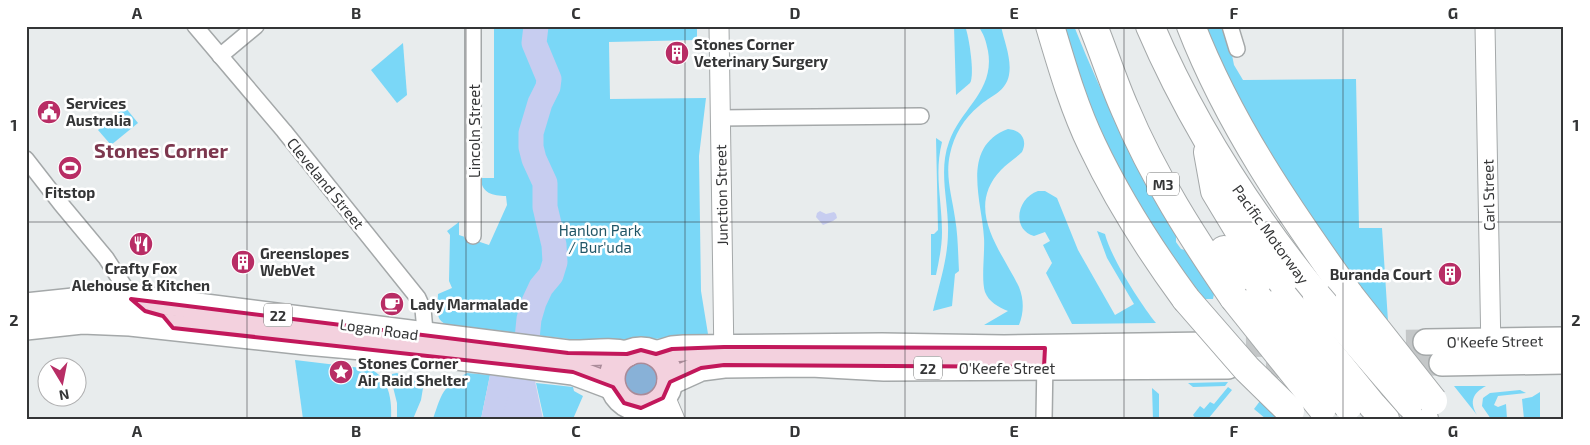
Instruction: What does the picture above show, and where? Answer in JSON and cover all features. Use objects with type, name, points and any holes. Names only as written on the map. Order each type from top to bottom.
[{"type":"highway","points":[[1050,26],[1061,62],[1092,144],[1136,227],[1186,299],[1247,369],[1338,413]]},
{"type":"highway","name":"M3","points":[[1094,26],[1125,108],[1154,168],[1188,228],[1258,298],[1338,413]]},
{"type":"highway","name":"Pacific Motorway","points":[[1150,26],[1182,94],[1248,205],[1290,263],[1317,296],[1426,410]]},
{"type":"highway","points":[[1191,26],[1210,72],[1237,126],[1309,240],[1350,296],[1426,410]]},
{"type":"highway","points":[[1206,136],[1215,191],[1244,239],[1258,298],[1338,413]]},
{"type":"highway","name":"22","points":[[26,306],[92,298],[131,299]]},
{"type":"highway","name":"Logan Road","points":[[131,299],[298,318],[427,344],[574,363],[617,351],[627,354]]},
{"type":"highway","name":"22","points":[[26,328],[82,321],[130,323],[173,328]]},
{"type":"highway","name":"Logan Road","points":[[173,328],[306,342],[427,344]]},
{"type":"highway","name":"O'Keefe Street","points":[[1442,363],[1491,352],[1564,340]]},
{"type":"highway","name":"O'Keefe Street","points":[[1426,342],[1564,361]]},
{"type":"highway","name":"O'Keefe Street","points":[[1045,358],[1209,345]]},
{"type":"highway","name":"O'Keefe Street","points":[[656,354],[672,348],[724,356],[882,346],[1045,358],[1228,366]]},
{"type":"highway","name":"22","points":[[627,354],[641,350],[656,354]]},
{"type":"highway","points":[[613,387],[613,372],[616,365],[627,354]]},
{"type":"highway","points":[[656,354],[667,366],[668,400]]},
{"type":"highway","name":"O'Keefe Street","points":[[668,400],[701,368],[724,356]]},
{"type":"highway","name":"Logan Road","points":[[574,363],[613,387]]},
{"type":"highway","name":"22","points":[[613,387],[617,396],[636,413],[668,400]]},
{"type":"street","name":"Cleveland Street","points":[[196,26],[415,293],[422,309],[427,344]]},
{"type":"street","points":[[220,56],[256,26]]},
{"type":"street","name":"Lincoln Street","points":[[473,26],[474,236]]},
{"type":"street","name":"Junction Street","points":[[719,26],[724,356]]},
{"type":"street","points":[[1230,26],[1237,49]]},
{"type":"street","name":"Carl Street","points":[[1485,26],[1491,352]]},
{"type":"street","points":[[720,118],[922,116]]},
{"type":"street","points":[[26,159],[106,258],[131,299],[145,311],[163,316],[173,328]]},
{"type":"street","points":[[1044,419],[1045,358]]},
{"type":"highlighted area","points":[[131,299],[568,353],[627,354],[641,350],[656,354],[672,349],[724,347],[1045,348],[1044,367],[724,365],[701,368],[670,382],[663,398],[641,408],[624,403],[613,387],[573,372],[173,328],[163,316],[145,311]]},
{"type":"green space","name":"Hanlon Park / Bur'uda","points":[[494,26],[697,26],[697,40],[609,42],[610,99],[706,98],[699,156],[701,291],[708,334],[704,338],[577,340],[486,329],[468,331],[447,325],[439,318],[437,309],[438,294],[452,288],[449,281],[450,235],[447,231],[459,222],[459,235],[489,245],[507,205],[506,196],[489,193],[483,187],[481,178],[494,178]]},
{"type":"green space","points":[[954,26],[965,26],[972,64],[970,83],[956,95]]},
{"type":"green space","points":[[978,26],[1001,26],[1009,56],[1010,69],[1005,86],[983,102],[969,116],[960,127],[952,147],[949,162],[949,178],[957,231],[959,271],[955,274],[952,306],[933,311],[948,242],[944,176],[946,153],[954,130],[982,88],[987,77],[989,65],[988,51]]},
{"type":"green space","points":[[1058,26],[1074,26],[1121,132],[1147,184],[1176,234],[1176,242],[1181,249],[1185,250],[1214,294],[1213,299],[1197,299],[1176,272],[1104,142]]},
{"type":"green space","points":[[1201,26],[1220,26],[1230,45],[1234,65],[1243,80],[1356,79],[1359,228],[1382,228],[1388,321],[1383,321],[1272,165]]},
{"type":"green space","points":[[403,43],[407,95],[397,103],[371,70]]},
{"type":"green space","points":[[125,107],[138,123],[111,145],[98,130]]},
{"type":"green space","points":[[1008,129],[1017,131],[1022,136],[1024,148],[1022,152],[1001,170],[990,185],[986,200],[986,214],[989,229],[1019,287],[1023,301],[1023,311],[1019,325],[984,325],[1008,311],[997,306],[985,292],[983,273],[984,238],[977,176],[984,148],[993,137]]},
{"type":"green space","points":[[936,138],[942,142],[938,176],[942,237],[936,275],[931,275],[931,234],[938,230]]},
{"type":"green space","points":[[1038,191],[1045,191],[1057,198],[1078,250],[1115,315],[1134,304],[1107,258],[1097,231],[1105,234],[1113,255],[1127,280],[1156,323],[1072,324],[1046,273],[1052,263],[1043,245],[1050,241],[1045,232],[1034,236],[1027,232],[1022,227],[1020,221],[1019,213],[1021,206],[1025,200]]},
{"type":"green space","points":[[295,360],[370,369],[381,378],[388,390],[391,404],[391,419],[303,419]]},
{"type":"green space","points":[[641,362],[648,363],[653,367],[657,372],[657,386],[653,391],[648,395],[641,396],[634,395],[629,391],[625,386],[624,379],[625,372],[629,367],[634,363]]},
{"type":"green space","points":[[397,373],[412,380],[424,382],[421,400],[413,419],[397,419],[397,403],[391,379],[392,374]]},
{"type":"green space","points":[[467,373],[490,375],[481,419],[433,419],[444,392],[452,382]]},
{"type":"green space","points":[[1228,382],[1225,386],[1193,387],[1188,383]]},
{"type":"green space","points":[[536,383],[573,387],[574,391],[583,396],[573,419],[544,419]]},
{"type":"green space","points":[[1454,386],[1486,386],[1474,398],[1473,406],[1477,415]]},
{"type":"green space","points":[[1228,387],[1232,390],[1208,419],[1196,419],[1193,415],[1200,406],[1204,409],[1210,402],[1214,404]]},
{"type":"green space","points":[[1152,388],[1159,394],[1159,419],[1153,419]]},
{"type":"green space","points":[[1520,390],[1526,393],[1498,396],[1494,405],[1498,407],[1506,404],[1507,419],[1491,419],[1482,406],[1483,398],[1490,393]]},
{"type":"green space","points":[[1540,392],[1540,419],[1524,419],[1522,399],[1532,397]]},
{"type":"green space","points":[[1263,397],[1285,419],[1266,419],[1254,409]]},
{"type":"shaded area","points":[[820,211],[826,214],[834,212],[837,218],[823,225],[816,217]]},
{"type":"shaded area","points":[[490,375],[535,381],[543,419],[481,419]]},
{"type":"waterway","points":[[514,419],[521,398],[529,319],[534,302],[541,287],[551,275],[555,262],[554,245],[545,207],[545,183],[534,159],[531,147],[531,133],[540,103],[548,87],[549,79],[534,43],[536,26]]},
{"type":"tunnel","points":[[1369,343],[1426,342]]},
{"type":"tunnel","points":[[1209,345],[1287,344]]},
{"type":"tunnel","points":[[1229,366],[1442,363]]},
{"type":"place","name":"Stones Corner Veterinary Surgery","points":[[677,53]]},
{"type":"place","name":"Services Australia","points":[[49,112]]},
{"type":"place","name":"Fitstop","points":[[70,168]]},
{"type":"place","name":"Crafty Fox Alehouse & Kitchen","points":[[141,244]]},
{"type":"place","name":"Greenslopes WebVet","points":[[243,262]]},
{"type":"place","name":"Buranda Court","points":[[1450,274]]},
{"type":"place","name":"Lady Marmalade","points":[[392,304]]},
{"type":"place","name":"Stones Corner Air Raid Shelter","points":[[341,372]]},
{"type":"district","name":"Stones Corner","points":[[161,150]]}]
